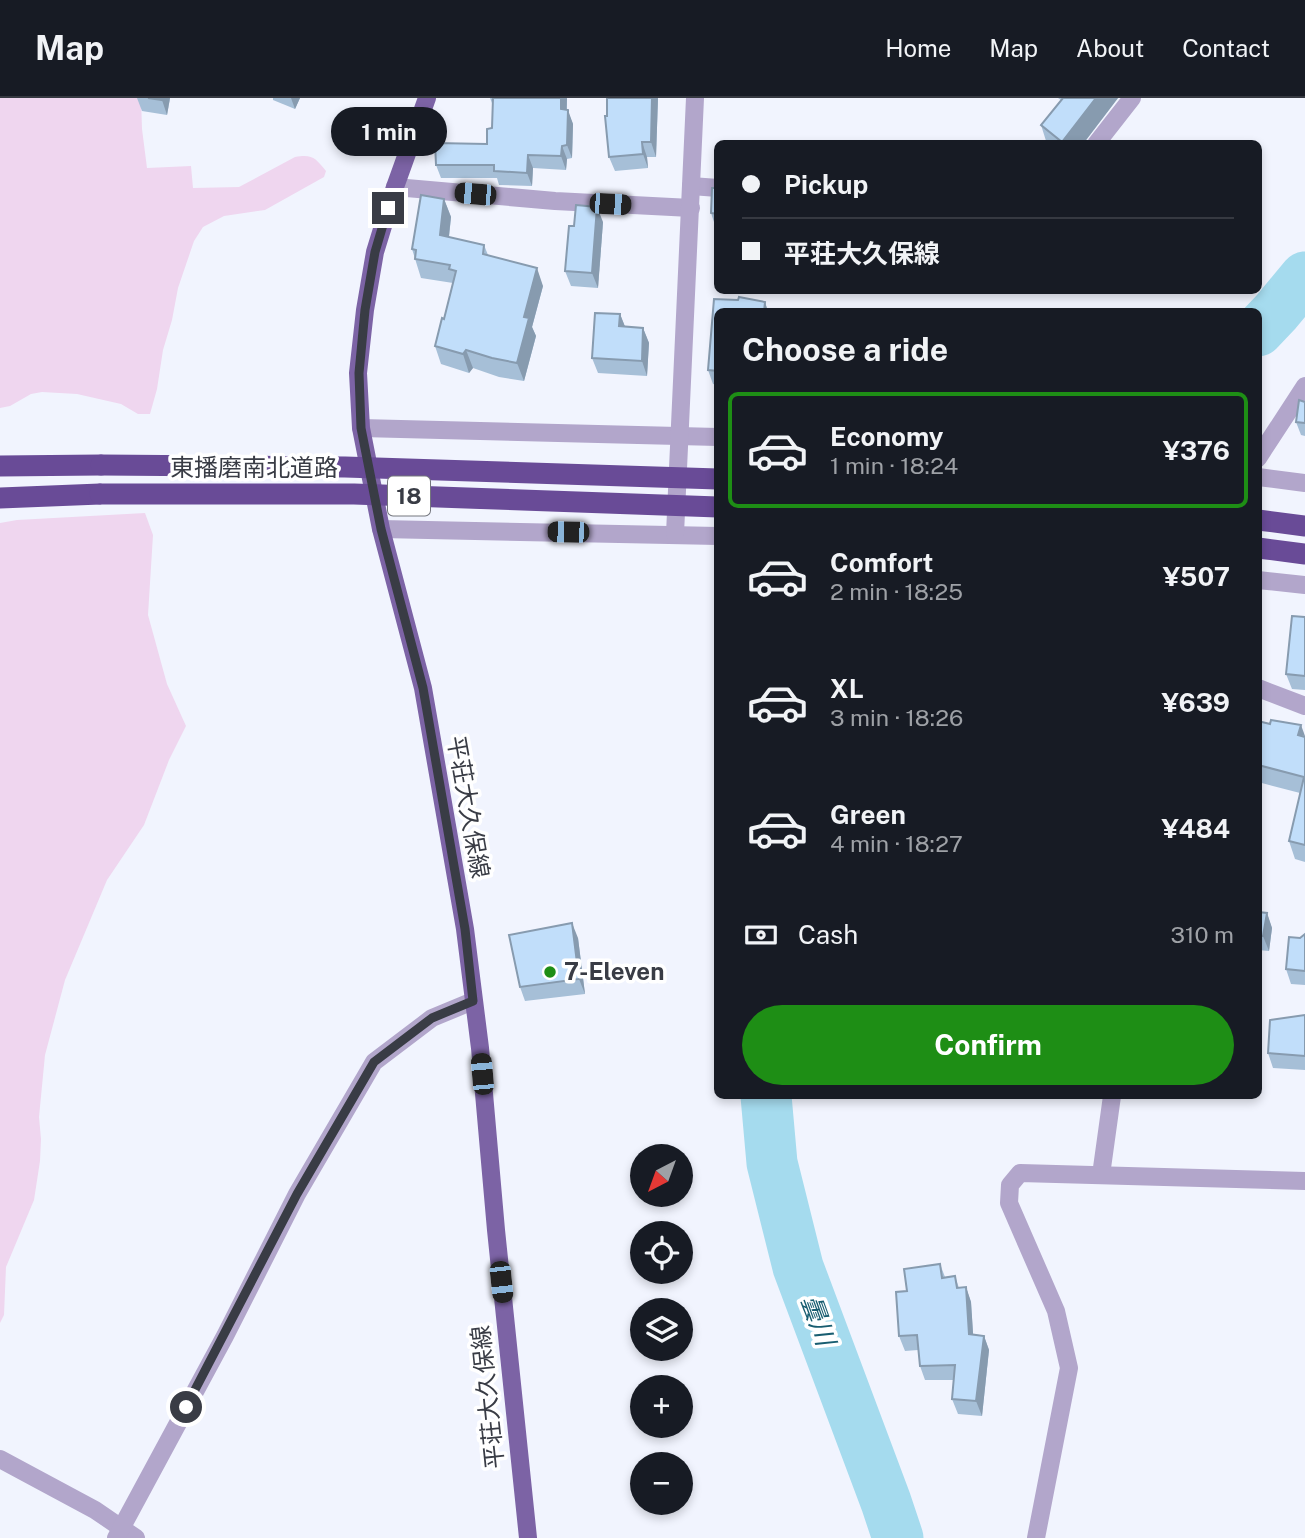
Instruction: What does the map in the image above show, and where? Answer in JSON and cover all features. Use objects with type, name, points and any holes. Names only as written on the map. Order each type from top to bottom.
[{"type":"highway","name":"東播磨南北道路","points":[[0,466],[345,467],[714,479]]},
{"type":"highway","name":"東播磨南北道路","points":[[0,498],[354,494],[714,507]]},
{"type":"highway","points":[[1262,521],[1305,526]]},
{"type":"highway","points":[[1262,549],[1305,554]]},
{"type":"main road","name":"平荘大久保線","points":[[427,98],[375,252],[365,310],[359,373],[361,428],[381,529],[423,688],[465,929],[480,1048],[527,1538]]},
{"type":"street","points":[[675,534],[695,98]]},
{"type":"street","points":[[1099,140],[1132,98]]},
{"type":"street","points":[[691,186],[714,188]]},
{"type":"street","points":[[395,187],[555,201],[691,208]]},
{"type":"street","points":[[1262,452],[1305,386]]},
{"type":"street","points":[[361,428],[714,437]]},
{"type":"street","points":[[1262,478],[1305,483]]},
{"type":"street","points":[[381,529],[714,536]]},
{"type":"street","points":[[1262,580],[1305,585]]},
{"type":"street","points":[[1262,690],[1305,706]]},
{"type":"street","points":[[0,1459],[95,1510],[125,1534],[297,1194],[374,1062],[432,1018],[473,1001]]},
{"type":"street","points":[[1101,1175],[1112,1099]]},
{"type":"street","points":[[1036,1538],[1069,1368],[1056,1311],[1009,1203],[1010,1185],[1020,1173],[1305,1181]]},
{"type":"shaded area","points":[[0,98],[141,98],[147,168],[191,166],[193,188],[239,187],[301,156],[313,158],[326,171],[324,177],[265,210],[224,216],[203,227],[194,241],[178,288],[150,414],[138,414],[121,404],[77,394],[42,392],[0,408]]},
{"type":"shaded area","points":[[145,513],[153,535],[148,615],[167,684],[186,726],[169,760],[144,825],[107,880],[65,980],[45,1055],[39,1117],[40,1161],[34,1200],[6,1267],[4,1315],[0,1323],[0,523]]},
{"type":"building","points":[[493,98],[561,98],[561,109],[568,110],[567,145],[562,146],[561,156],[528,155],[527,173],[494,171],[494,165],[436,165],[435,143],[487,144],[487,129],[492,128]]},
{"type":"building","points":[[607,98],[652,98],[651,142],[642,142],[643,154],[609,157],[605,116]]},
{"type":"building","points":[[1063,98],[1096,98],[1064,140],[1060,140],[1041,125]]},
{"type":"building","points":[[712,188],[714,188],[714,213],[711,213]]},
{"type":"building","points":[[421,195],[444,199],[440,235],[484,245],[483,254],[537,268],[524,317],[529,318],[517,363],[466,350],[463,354],[435,346],[456,271],[449,269],[450,265],[415,259],[416,250],[412,249]]},
{"type":"building","points":[[576,205],[597,207],[592,273],[565,271],[569,226],[574,226]]},
{"type":"building","points":[[739,297],[765,302],[764,308],[714,308],[714,371],[708,370],[714,299],[738,300]]},
{"type":"building","points":[[595,313],[620,314],[619,326],[643,328],[642,361],[592,358]]},
{"type":"building","points":[[1299,400],[1305,402],[1305,423],[1296,422]]},
{"type":"building","points":[[1292,616],[1305,617],[1305,676],[1286,674]]},
{"type":"building","points":[[1271,720],[1301,725],[1298,735],[1305,737],[1305,845],[1289,841],[1304,777],[1262,766],[1262,722],[1270,724]]},
{"type":"building","points":[[1262,912],[1267,913],[1262,936]]},
{"type":"building","name":"7-Eleven","points":[[572,923],[579,979],[520,987],[509,935]]},
{"type":"building","points":[[1305,934],[1305,971],[1286,969],[1289,937],[1300,938]]},
{"type":"building","points":[[1305,1015],[1305,1056],[1268,1053],[1270,1020]]},
{"type":"building","points":[[940,1264],[942,1278],[955,1276],[957,1288],[966,1287],[969,1334],[984,1336],[976,1401],[952,1399],[955,1365],[920,1366],[917,1335],[899,1336],[896,1292],[907,1291],[904,1269]]},
{"type":"waterway","name":"曇川","points":[[1262,327],[1305,277]]},
{"type":"waterway","name":"曇川","points":[[766,1099],[772,1163],[798,1267],[898,1538]]},
{"type":"place","name":"7-Eleven","points":[[550,972]]},
{"type":"route","points":[[186,1407],[297,1194],[374,1062],[432,1018],[473,1001],[465,929],[423,688],[381,529],[361,428],[359,373],[365,310],[375,252],[388,208]]}]
